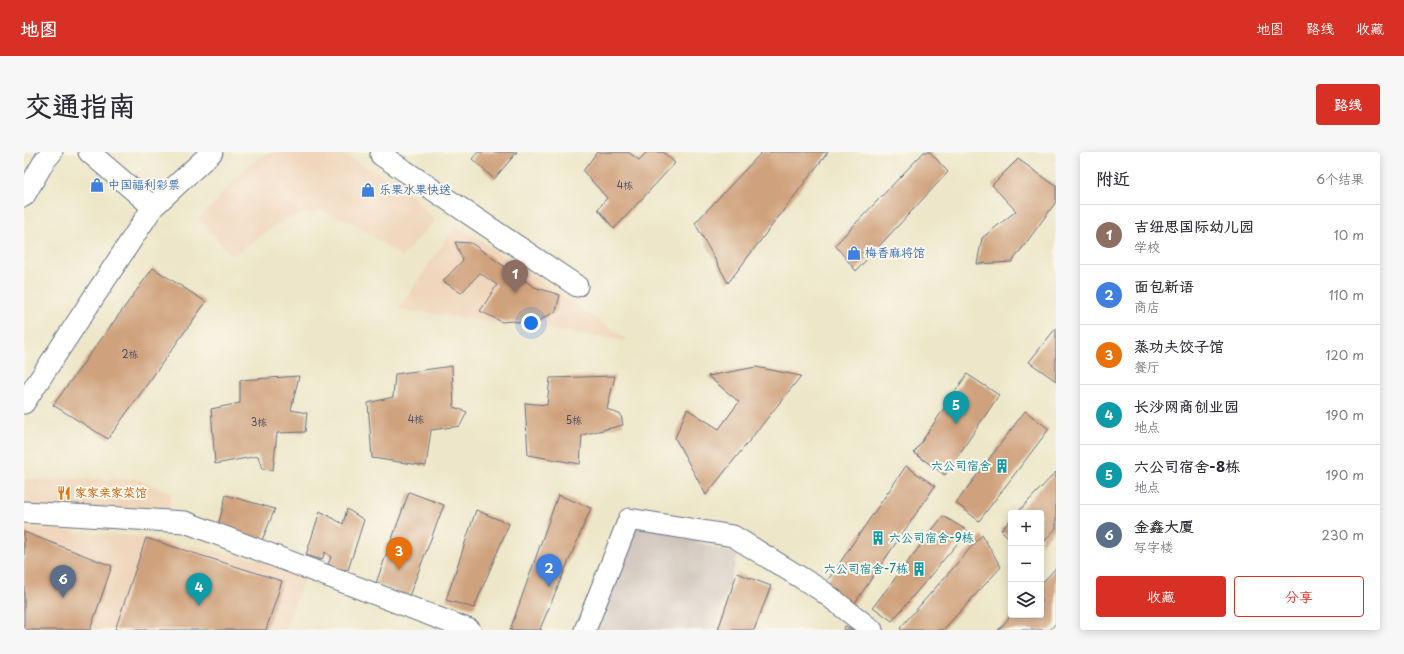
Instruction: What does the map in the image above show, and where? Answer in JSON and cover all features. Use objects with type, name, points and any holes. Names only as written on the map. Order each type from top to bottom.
[{"type":"street","points":[[24,196],[45,160],[52,152]]},
{"type":"street","points":[[89,152],[153,207]]},
{"type":"street","points":[[24,402],[153,207],[212,152]]},
{"type":"street","points":[[380,153],[577,286]]},
{"type":"street","points":[[24,512],[185,522],[470,630]]},
{"type":"street","points":[[585,630],[629,519],[733,536],[821,590],[872,630]]},
{"type":"shaded area","points":[[272,152],[338,152],[370,169],[412,195],[435,220],[402,257],[354,223],[320,211],[285,219],[232,256],[199,219],[248,165]]},
{"type":"shaded area","points":[[456,225],[629,341],[399,309]]},
{"type":"shaded area","points":[[24,479],[138,479],[171,493],[169,518],[25,506]]},
{"type":"shaded area","points":[[629,519],[738,555],[715,630],[588,630]]},
{"type":"shaded area","points":[[24,527],[147,538],[308,569],[285,630],[24,630]]},
{"type":"building","points":[[478,152],[517,152],[494,179],[472,159]]},
{"type":"building","points":[[597,152],[628,152],[639,160],[647,152],[663,152],[675,163],[614,229],[598,209],[607,198],[583,171]]},
{"type":"building","points":[[762,152],[828,152],[728,283],[695,223]]},
{"type":"building","points":[[924,152],[930,152],[948,172],[856,271],[835,245]]},
{"type":"building","points":[[1018,159],[1056,186],[1056,202],[1012,262],[977,264],[982,238],[1016,211],[992,185]]},
{"type":"building","points":[[455,242],[471,243],[534,287],[560,295],[556,311],[532,325],[512,321],[502,322],[480,311],[497,285],[480,273],[461,293],[443,281],[463,260]]},
{"type":"building","points":[[153,268],[206,302],[108,439],[53,405]]},
{"type":"building","points":[[1056,328],[1056,381],[1029,362]]},
{"type":"building","points":[[452,366],[454,407],[467,412],[460,426],[431,430],[426,466],[372,458],[368,403],[393,397],[395,374]]},
{"type":"building","points":[[756,367],[801,376],[706,495],[675,438],[687,409],[719,429],[739,402],[708,376]]},
{"type":"building","points":[[967,374],[999,395],[945,475],[914,453]]},
{"type":"building","points":[[299,376],[291,410],[307,413],[305,432],[277,433],[273,470],[262,469],[258,456],[215,464],[211,409],[240,403],[240,380]]},
{"type":"building","points":[[615,376],[607,409],[621,415],[623,425],[582,435],[580,464],[528,455],[525,403],[547,405],[550,378]]},
{"type":"building","name":"六公司宿舍","points":[[1025,411],[1049,429],[979,521],[956,503]]},
{"type":"building","name":"六公司宿舍-9栋","points":[[906,466],[935,486],[850,610],[821,590]]},
{"type":"building","points":[[1056,472],[1056,528],[1044,542],[1044,510],[1020,510]]},
{"type":"building","points":[[409,492],[444,505],[409,596],[376,583]]},
{"type":"building","points":[[226,495],[275,509],[260,545],[217,530]]},
{"type":"building","points":[[558,495],[591,508],[540,629],[542,630],[510,630]]},
{"type":"building","points":[[347,509],[364,520],[348,570],[327,567],[331,557],[325,552],[322,560],[306,555],[320,511],[343,524]]},
{"type":"building","points":[[476,510],[509,524],[474,608],[446,600]]},
{"type":"building","name":"六公司宿舍-7栋","points":[[943,516],[968,531],[892,621],[873,607]]},
{"type":"building","points":[[1008,522],[1008,537],[1001,530]]},
{"type":"building","points":[[24,532],[112,566],[90,630],[24,630]]},
{"type":"building","points":[[982,535],[1001,567],[943,630],[901,630],[900,628]]},
{"type":"building","points":[[146,538],[282,581],[266,630],[115,630]]},
{"type":"building","points":[[1056,568],[1056,623],[1050,630],[998,630],[1009,618],[1044,618],[1044,581]]},
{"type":"building","points":[[737,573],[771,586],[754,630],[718,630]]},
{"type":"building","points":[[845,626],[854,630],[843,630]]},
{"type":"place","name":"中国福利彩票","points":[[97,185]]},
{"type":"place","name":"乐果水果快送","points":[[368,190]]},
{"type":"place","name":"梅香麻将馆","points":[[854,253]]},
{"type":"place","name":"吉纽思国际幼儿园","points":[[515,293]]},
{"type":"place","name":"六公司宿舍-8栋","points":[[956,424]]},
{"type":"place","name":"六公司宿舍","points":[[1002,466]]},
{"type":"place","name":"家家亲家菜馆","points":[[64,493]]},
{"type":"place","name":"六公司宿舍-9栋","points":[[878,538]]},
{"type":"place","name":"六公司宿舍-7栋","points":[[919,569]]},
{"type":"place","name":"蒸功夫饺子馆","points":[[399,570]]},
{"type":"place","name":"面包新语","points":[[549,587]]},
{"type":"place","name":"金鑫大厦","points":[[63,598]]},
{"type":"place","name":"长沙网商创业园","points":[[199,606]]}]
